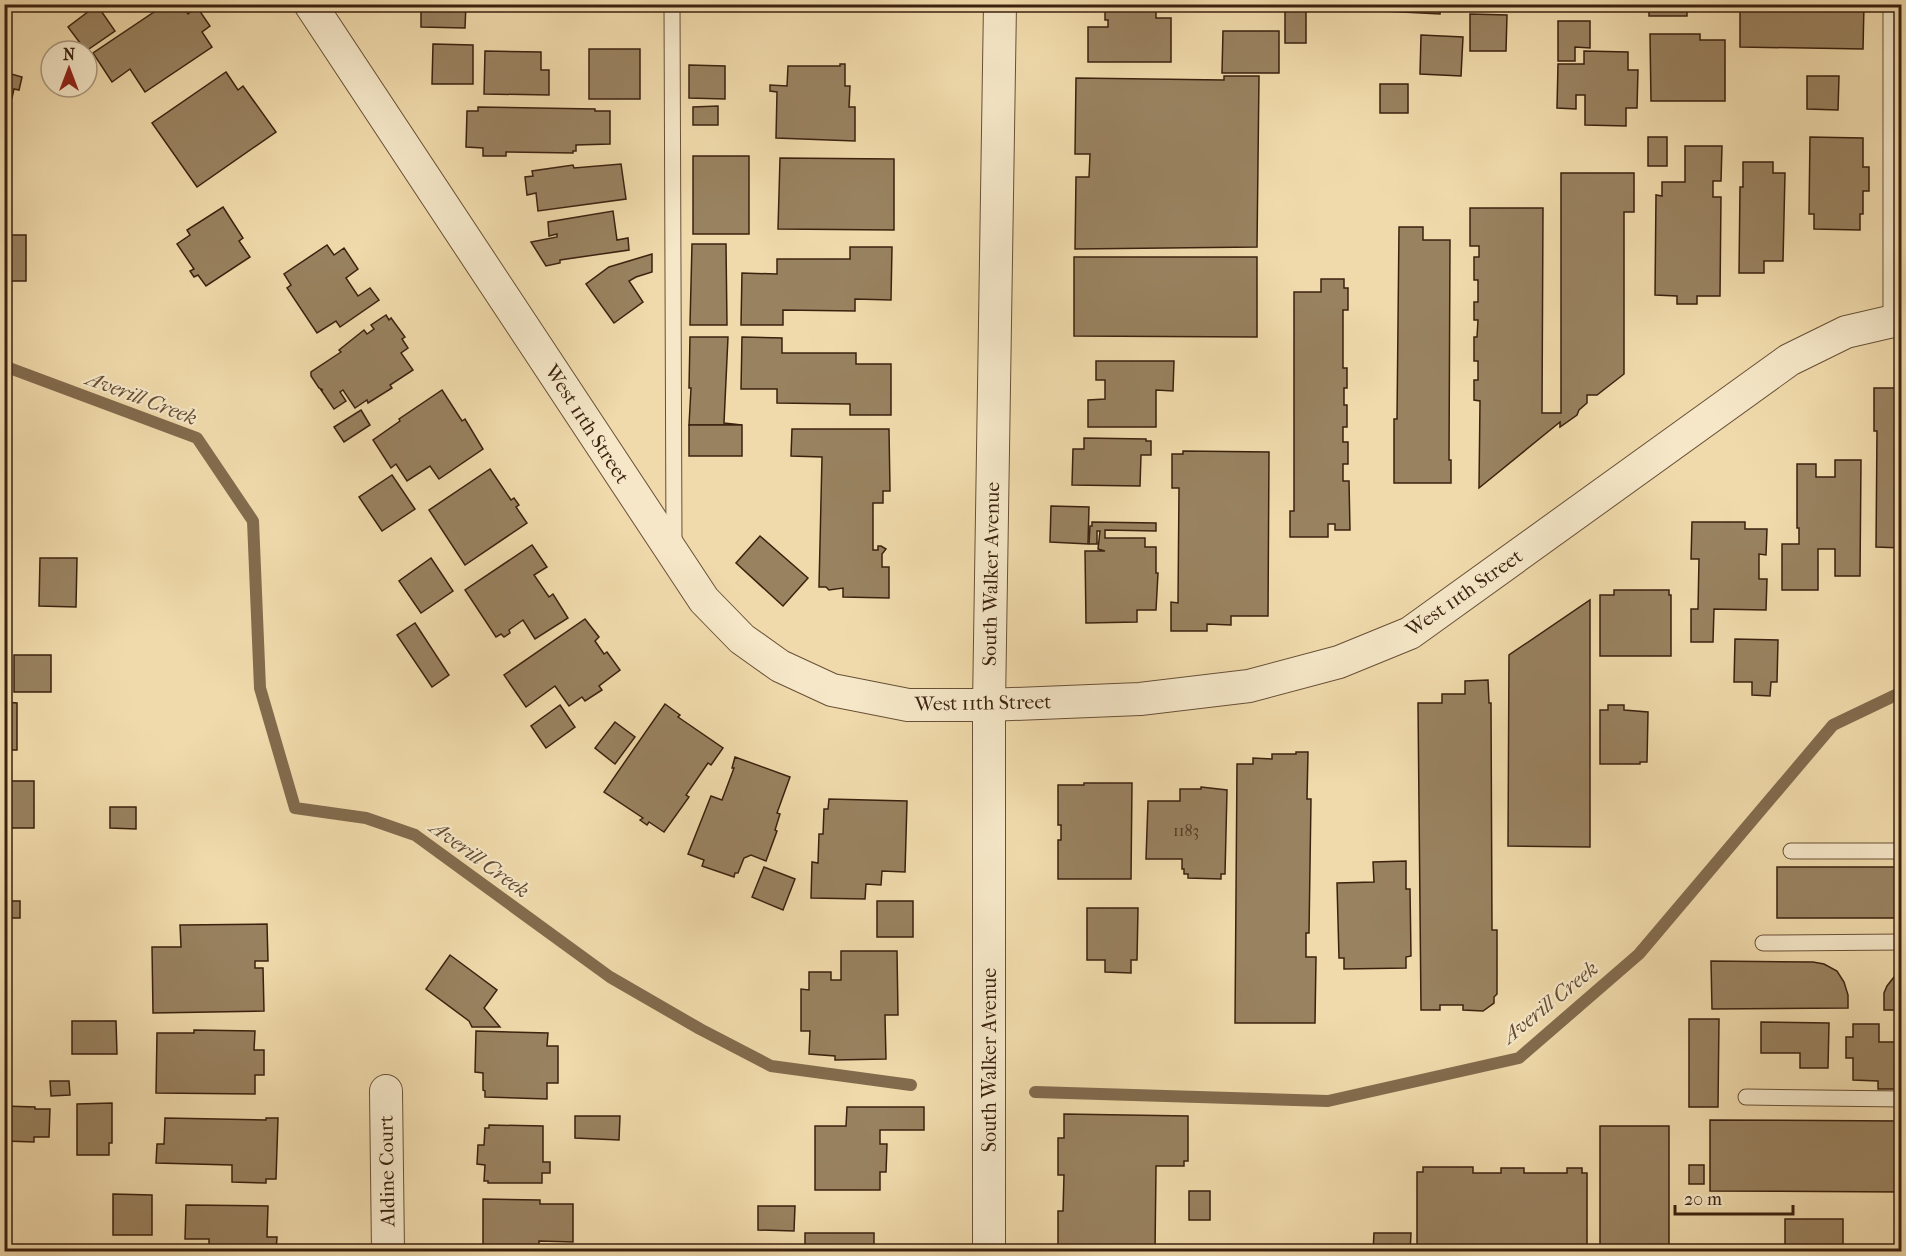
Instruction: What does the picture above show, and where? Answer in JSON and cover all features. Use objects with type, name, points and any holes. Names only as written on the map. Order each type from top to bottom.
[{"type":"street","name":"West 11th Street","points":[[310,4],[704,600],[742,639],[780,666],[832,690],[897,703],[989,705],[1140,699],[1249,686],[1339,662],[1410,633],[1790,360],[1846,332],[1896,320]]},
{"type":"street","name":"South Walker Avenue","points":[[988,1251],[989,705],[1000,4]]},
{"type":"street","name":"Aldine Court","points":[[387,1091],[388,1251]]},
{"type":"lane","points":[[672,4],[674,555]]},
{"type":"lane","points":[[1891,4],[1896,320]]},
{"type":"lane","points":[[1791,851],[1902,851]]},
{"type":"lane","points":[[1764,943],[1902,942]]},
{"type":"lane","points":[[1746,1097],[1902,1099]]},
{"type":"building","points":[[166,4],[182,4],[188,14],[197,7],[210,26],[202,32],[212,47],[145,92],[130,69],[112,82],[99,62],[99,49]]},
{"type":"building","points":[[421,4],[466,4],[465,28],[421,27]]},
{"type":"building","points":[[1105,4],[1156,4],[1156,18],[1171,18],[1171,62],[1088,62],[1088,27],[1108,27],[1108,20],[1105,20]]},
{"type":"building","points":[[1329,4],[1360,4],[1360,10],[1329,10]]},
{"type":"building","points":[[1383,4],[1441,4],[1440,14],[1383,11]]},
{"type":"building","points":[[1649,4],[1687,4],[1687,16],[1649,16]]},
{"type":"building","points":[[1864,4],[1863,49],[1740,47],[1740,5]]},
{"type":"building","points":[[97,5],[115,31],[99,42],[99,39],[77,39],[68,27]]},
{"type":"building","points":[[1285,7],[1306,7],[1306,43],[1285,43]]},
{"type":"building","points":[[1470,14],[1507,15],[1506,51],[1470,51]]},
{"type":"building","points":[[1558,21],[1590,21],[1590,48],[1575,47],[1575,61],[1558,61]]},
{"type":"building","points":[[1223,31],[1279,31],[1279,73],[1222,73]]},
{"type":"building","points":[[1650,34],[1700,34],[1700,40],[1725,40],[1725,101],[1651,101]]},
{"type":"building","points":[[1421,35],[1463,37],[1461,76],[1420,74]]},
{"type":"building","points":[[433,44],[473,45],[473,84],[432,84]]},
{"type":"building","points":[[589,49],[640,49],[640,99],[589,99]]},
{"type":"building","points":[[485,51],[541,52],[541,70],[549,70],[549,95],[484,94]]},
{"type":"building","points":[[1584,51],[1628,52],[1628,70],[1638,70],[1637,108],[1626,108],[1626,126],[1585,125],[1585,95],[1576,95],[1576,109],[1557,108],[1558,64],[1584,64]]},
{"type":"building","points":[[840,64],[845,64],[845,86],[850,86],[849,107],[855,107],[855,141],[776,138],[777,92],[770,91],[770,85],[787,86],[788,66],[840,66]]},
{"type":"building","points":[[689,65],[725,66],[725,99],[689,98]]},
{"type":"building","points":[[4,72],[22,77],[19,90],[14,89],[12,98],[4,97]]},
{"type":"building","points":[[226,72],[238,90],[243,86],[276,132],[197,187],[152,123]]},
{"type":"building","points":[[1224,76],[1259,76],[1257,247],[1075,249],[1076,177],[1089,177],[1090,154],[1075,154],[1076,78],[1224,80]]},
{"type":"building","points":[[1807,76],[1839,76],[1838,110],[1807,109]]},
{"type":"building","points":[[1380,84],[1408,84],[1408,113],[1380,113]]},
{"type":"building","points":[[718,106],[718,125],[693,125],[693,107]]},
{"type":"building","points":[[478,107],[610,111],[610,144],[576,145],[576,151],[573,153],[506,152],[506,156],[483,156],[483,148],[466,147],[467,111],[478,111]]},
{"type":"building","points":[[1648,137],[1667,137],[1667,166],[1648,166]]},
{"type":"building","points":[[1810,137],[1863,138],[1863,167],[1869,167],[1869,191],[1863,191],[1860,230],[1814,229],[1814,214],[1809,214]]},
{"type":"building","points":[[1685,146],[1722,146],[1721,181],[1713,181],[1713,197],[1721,197],[1720,296],[1697,296],[1697,304],[1677,304],[1677,296],[1655,295],[1656,195],[1662,196],[1662,182],[1685,182]]},
{"type":"building","points":[[693,156],[749,156],[749,234],[693,234]]},
{"type":"building","points":[[780,158],[894,159],[894,230],[778,229]]},
{"type":"building","points":[[1743,162],[1773,162],[1773,173],[1785,173],[1783,261],[1764,261],[1764,273],[1739,273],[1740,187],[1743,187]]},
{"type":"building","points":[[621,164],[626,199],[538,211],[536,193],[527,195],[525,177],[533,176],[532,171],[573,165],[574,168]]},
{"type":"building","points":[[1561,173],[1634,173],[1634,212],[1624,212],[1624,374],[1597,395],[1587,395],[1587,403],[1577,415],[1560,427],[1560,422],[1479,488],[1480,401],[1474,400],[1474,380],[1478,380],[1478,361],[1474,361],[1474,337],[1477,337],[1478,320],[1474,320],[1474,302],[1478,302],[1478,280],[1474,280],[1474,257],[1479,257],[1479,246],[1470,246],[1470,208],[1543,208],[1542,413],[1561,413]]},
{"type":"building","points":[[223,207],[243,238],[239,241],[250,257],[206,286],[198,275],[194,277],[190,271],[194,269],[177,244],[190,235],[187,230]]},
{"type":"building","points":[[613,211],[617,240],[628,238],[629,250],[560,260],[560,263],[546,266],[531,242],[557,237],[557,234],[549,236],[548,222]]},
{"type":"building","points":[[1399,227],[1423,227],[1423,240],[1450,240],[1449,460],[1451,460],[1451,483],[1394,483]]},
{"type":"building","points":[[1897,228],[1902,228],[1902,259],[1896,259]]},
{"type":"building","points":[[4,235],[26,235],[26,281],[4,281]]},
{"type":"building","points":[[692,244],[726,244],[727,325],[690,325]]},
{"type":"building","points":[[327,245],[334,255],[344,248],[358,269],[346,278],[358,296],[370,288],[379,300],[340,327],[336,321],[317,333],[287,288],[291,285],[284,274]]},
{"type":"building","points":[[850,247],[892,247],[891,300],[855,299],[855,311],[783,310],[783,325],[741,325],[742,273],[777,274],[777,259],[850,259]]},
{"type":"building","points":[[652,254],[652,272],[629,281],[643,302],[614,323],[586,284],[609,267]]},
{"type":"building","points":[[1074,257],[1257,257],[1257,337],[1074,336]]},
{"type":"building","points":[[1321,279],[1344,279],[1344,288],[1348,288],[1348,310],[1343,310],[1343,368],[1347,368],[1344,405],[1347,405],[1347,427],[1343,427],[1343,442],[1348,442],[1348,464],[1343,464],[1343,481],[1349,481],[1350,530],[1335,530],[1335,524],[1328,524],[1328,537],[1290,537],[1290,511],[1294,511],[1294,292],[1321,292]]},
{"type":"building","points":[[386,315],[389,320],[391,318],[405,337],[402,339],[408,348],[401,353],[413,370],[390,385],[392,388],[355,408],[343,390],[340,392],[346,401],[334,409],[321,390],[323,390],[311,376],[311,372],[341,352],[339,350],[364,330],[367,334],[374,329],[371,325]]},
{"type":"building","points":[[690,337],[728,337],[724,423],[742,425],[689,425]]},
{"type":"building","points":[[742,337],[782,338],[782,353],[856,353],[856,364],[891,364],[891,415],[850,415],[850,404],[777,403],[777,389],[741,389]]},
{"type":"building","points":[[1096,361],[1174,361],[1173,391],[1156,390],[1156,427],[1088,427],[1088,400],[1105,399],[1105,380],[1096,380]]},
{"type":"building","points":[[1874,388],[1902,388],[1902,548],[1876,547],[1877,431],[1874,431]]},
{"type":"building","points":[[442,390],[462,421],[465,419],[483,449],[439,479],[430,466],[407,481],[396,464],[391,468],[373,440]]},
{"type":"building","points":[[361,410],[370,425],[344,442],[334,427]]},
{"type":"building","points":[[689,425],[742,425],[742,456],[689,456]]},
{"type":"building","points":[[792,429],[889,429],[890,491],[883,491],[883,503],[873,503],[873,550],[878,550],[878,546],[886,549],[882,554],[882,567],[889,567],[889,598],[843,597],[843,588],[829,590],[826,587],[819,587],[822,457],[791,456]]},
{"type":"building","points":[[1084,438],[1151,441],[1151,455],[1141,455],[1140,486],[1072,485],[1073,449],[1084,449]]},
{"type":"building","points":[[1183,451],[1269,452],[1268,616],[1231,616],[1231,625],[1207,624],[1207,631],[1171,631],[1171,602],[1178,603],[1179,488],[1172,488],[1172,454],[1183,454]]},
{"type":"building","points":[[1835,460],[1861,460],[1860,576],[1835,576],[1835,549],[1818,549],[1818,590],[1782,590],[1782,544],[1799,544],[1797,464],[1816,464],[1816,477],[1835,477]]},
{"type":"building","points":[[490,469],[511,500],[514,498],[519,505],[516,507],[527,523],[465,565],[429,510]]},
{"type":"building","points":[[392,475],[415,509],[382,531],[359,497]]},
{"type":"building","points":[[1051,506],[1089,507],[1088,544],[1050,542]]},
{"type":"building","points":[[1092,522],[1156,523],[1156,531],[1105,530],[1105,538],[1145,538],[1145,547],[1156,547],[1156,573],[1158,573],[1156,610],[1137,610],[1137,622],[1086,623],[1085,551],[1105,551],[1098,549],[1100,531],[1097,531],[1097,544],[1089,544]]},
{"type":"building","points":[[1692,522],[1745,522],[1745,529],[1767,529],[1766,555],[1759,554],[1759,579],[1767,579],[1766,610],[1714,609],[1713,642],[1691,642],[1691,609],[1698,609],[1699,559],[1691,559]]},
{"type":"building","points":[[760,536],[808,578],[783,606],[736,563]]},
{"type":"building","points":[[532,545],[547,567],[534,575],[549,597],[553,594],[568,618],[535,639],[523,620],[509,630],[510,633],[504,637],[501,634],[496,637],[465,590]]},
{"type":"building","points":[[40,558],[77,558],[76,607],[39,606]]},
{"type":"building","points":[[431,558],[453,591],[421,613],[399,581]]},
{"type":"building","points":[[1614,590],[1669,590],[1669,595],[1671,595],[1671,656],[1600,656],[1600,595],[1614,595]]},
{"type":"building","points":[[1590,600],[1590,847],[1508,846],[1509,655]]},
{"type":"building","points":[[585,619],[599,637],[595,641],[604,654],[607,652],[620,670],[599,686],[602,690],[585,701],[582,697],[569,706],[555,686],[526,707],[504,675]]},
{"type":"building","points":[[415,623],[449,675],[432,687],[397,635]]},
{"type":"building","points":[[1735,639],[1778,640],[1777,682],[1771,682],[1770,696],[1752,695],[1752,682],[1734,682]]},
{"type":"building","points":[[14,655],[51,655],[51,692],[14,692]]},
{"type":"building","points":[[1488,680],[1489,703],[1491,703],[1492,930],[1497,930],[1497,994],[1494,997],[1494,1003],[1483,1011],[1463,1010],[1463,1005],[1440,1005],[1440,1010],[1421,1010],[1418,703],[1442,703],[1442,694],[1465,694],[1465,681]]},
{"type":"building","points":[[4,702],[17,703],[17,750],[4,750]]},
{"type":"building","points":[[665,704],[680,715],[678,717],[723,748],[711,765],[708,763],[686,795],[689,797],[664,832],[649,822],[647,825],[640,820],[643,818],[604,792]]},
{"type":"building","points":[[560,705],[575,727],[546,748],[531,726]]},
{"type":"building","points":[[1608,705],[1624,705],[1624,710],[1648,712],[1647,762],[1600,764],[1600,710],[1608,710]]},
{"type":"building","points":[[615,722],[635,737],[615,764],[595,748]]},
{"type":"building","points":[[1296,752],[1308,752],[1307,799],[1311,799],[1309,933],[1306,933],[1306,957],[1316,957],[1315,1023],[1235,1023],[1237,764],[1253,764],[1253,758],[1272,759],[1272,754],[1296,754]]},
{"type":"building","points":[[735,757],[790,777],[777,813],[780,814],[775,830],[777,831],[766,861],[751,855],[744,858],[734,877],[702,866],[704,860],[688,854],[711,796],[722,800],[734,768],[732,768]]},
{"type":"building","points":[[4,781],[34,781],[34,828],[4,828]]},
{"type":"building","points":[[1084,783],[1132,783],[1131,879],[1058,879],[1058,840],[1061,840],[1061,825],[1058,825],[1058,785],[1084,785]]},
{"type":"building","points":[[1201,787],[1227,790],[1225,874],[1221,874],[1221,879],[1188,878],[1188,874],[1184,874],[1184,869],[1182,869],[1182,859],[1146,859],[1148,801],[1180,801],[1180,789],[1201,789]]},
{"type":"building","points":[[829,799],[907,801],[905,872],[882,871],[881,885],[866,884],[865,899],[811,898],[812,862],[818,863],[819,834],[823,834],[824,809],[828,809]]},
{"type":"building","points":[[110,807],[136,807],[136,829],[110,828]]},
{"type":"building","points":[[1406,861],[1406,889],[1410,889],[1411,956],[1406,957],[1406,968],[1344,969],[1344,958],[1339,958],[1337,883],[1374,882],[1373,862]]},
{"type":"building","points":[[764,867],[795,879],[783,910],[752,897]]},
{"type":"building","points":[[1777,867],[1902,867],[1902,918],[1777,918]]},
{"type":"building","points":[[6,901],[20,901],[20,918],[6,918]]},
{"type":"building","points":[[877,901],[913,901],[913,937],[877,937]]},
{"type":"building","points":[[1087,908],[1138,908],[1137,960],[1131,960],[1131,973],[1105,972],[1105,960],[1087,960]]},
{"type":"building","points":[[4,921],[8,921],[8,955],[4,955]]},
{"type":"building","points":[[267,924],[268,961],[255,961],[255,968],[263,968],[264,1011],[153,1013],[152,947],[181,947],[180,925]]},
{"type":"building","points":[[841,951],[897,951],[898,1015],[885,1015],[886,1059],[835,1060],[835,1056],[809,1054],[810,1031],[801,1031],[801,989],[809,990],[809,972],[831,972],[831,980],[841,980]]},
{"type":"building","points":[[450,955],[497,990],[484,1008],[500,1027],[472,1027],[469,1021],[426,989]]},
{"type":"building","points":[[1711,961],[1824,964],[1837,971],[1844,982],[1848,995],[1848,1008],[1712,1009]]},
{"type":"building","points":[[1901,968],[1902,1010],[1884,1010],[1884,993]]},
{"type":"building","points":[[1689,1019],[1719,1019],[1718,1107],[1689,1107]]},
{"type":"building","points":[[72,1021],[116,1021],[117,1054],[72,1054]]},
{"type":"building","points":[[1761,1022],[1829,1023],[1828,1068],[1800,1068],[1800,1053],[1761,1053]]},
{"type":"building","points":[[1853,1024],[1879,1024],[1879,1042],[1898,1042],[1899,1024],[1902,1024],[1902,1080],[1899,1080],[1899,1089],[1878,1089],[1878,1081],[1853,1080],[1853,1058],[1846,1058],[1846,1037],[1853,1037]]},
{"type":"building","points":[[194,1030],[255,1031],[254,1050],[264,1050],[264,1075],[255,1075],[255,1094],[156,1093],[157,1033],[194,1033]]},
{"type":"building","points":[[476,1031],[548,1033],[547,1046],[558,1046],[558,1083],[547,1083],[547,1099],[485,1097],[483,1073],[475,1072]]},
{"type":"building","points":[[50,1081],[69,1081],[70,1095],[51,1096]]},
{"type":"building","points":[[112,1103],[112,1143],[109,1143],[109,1155],[77,1155],[77,1104]]},
{"type":"building","points":[[4,1106],[50,1109],[49,1137],[34,1137],[34,1142],[4,1141]]},
{"type":"building","points":[[847,1107],[924,1107],[924,1130],[880,1130],[880,1144],[887,1144],[886,1172],[880,1172],[880,1190],[815,1190],[815,1126],[846,1126]]},
{"type":"building","points":[[1064,1114],[1188,1116],[1188,1161],[1184,1161],[1184,1166],[1156,1166],[1155,1252],[1064,1252],[1064,1249],[1058,1249],[1058,1211],[1063,1211],[1064,1175],[1058,1175],[1058,1138],[1064,1138]]},
{"type":"building","points":[[575,1116],[620,1116],[619,1140],[575,1138]]},
{"type":"building","points":[[165,1118],[266,1120],[266,1118],[278,1118],[276,1179],[266,1179],[266,1183],[232,1182],[232,1165],[156,1163],[157,1144],[164,1144]]},
{"type":"building","points":[[1710,1120],[1902,1121],[1902,1192],[1710,1191]]},
{"type":"building","points":[[489,1125],[543,1126],[543,1162],[550,1162],[550,1173],[542,1173],[542,1183],[488,1183],[484,1181],[485,1165],[477,1164],[478,1145],[484,1145],[485,1128],[489,1128]]},
{"type":"building","points":[[1600,1126],[1669,1126],[1669,1252],[1600,1252]]},
{"type":"building","points":[[1689,1165],[1704,1165],[1704,1184],[1689,1184]]},
{"type":"building","points":[[1423,1167],[1473,1167],[1473,1173],[1501,1173],[1501,1168],[1524,1168],[1524,1173],[1567,1173],[1567,1168],[1582,1168],[1582,1173],[1587,1173],[1587,1252],[1515,1252],[1516,1249],[1489,1249],[1489,1252],[1417,1252],[1417,1172],[1423,1172]]},
{"type":"building","points":[[1189,1191],[1210,1191],[1210,1220],[1189,1220]]},
{"type":"building","points":[[113,1194],[152,1195],[152,1235],[113,1235]]},
{"type":"building","points":[[483,1199],[540,1200],[540,1204],[573,1204],[573,1242],[539,1241],[539,1252],[480,1252],[480,1245],[483,1245]]},
{"type":"building","points":[[186,1205],[268,1206],[267,1237],[277,1237],[276,1252],[209,1252],[209,1239],[185,1239]]},
{"type":"building","points":[[758,1206],[795,1206],[794,1231],[758,1230]]},
{"type":"building","points":[[1785,1219],[1843,1219],[1843,1252],[1785,1252]]},
{"type":"building","points":[[805,1233],[874,1233],[874,1247],[885,1247],[885,1252],[805,1252]]},
{"type":"building","points":[[1374,1233],[1411,1233],[1410,1252],[1373,1252]]},
{"type":"waterway","name":"Averill Creek","points":[[4,366],[197,438],[253,521],[260,688],[295,808],[366,818],[415,835],[610,977],[700,1029],[771,1066],[911,1085]]},
{"type":"waterway","name":"Averill Creek","points":[[1035,1092],[1328,1101],[1519,1058],[1639,954],[1833,725],[1902,692]]}]
